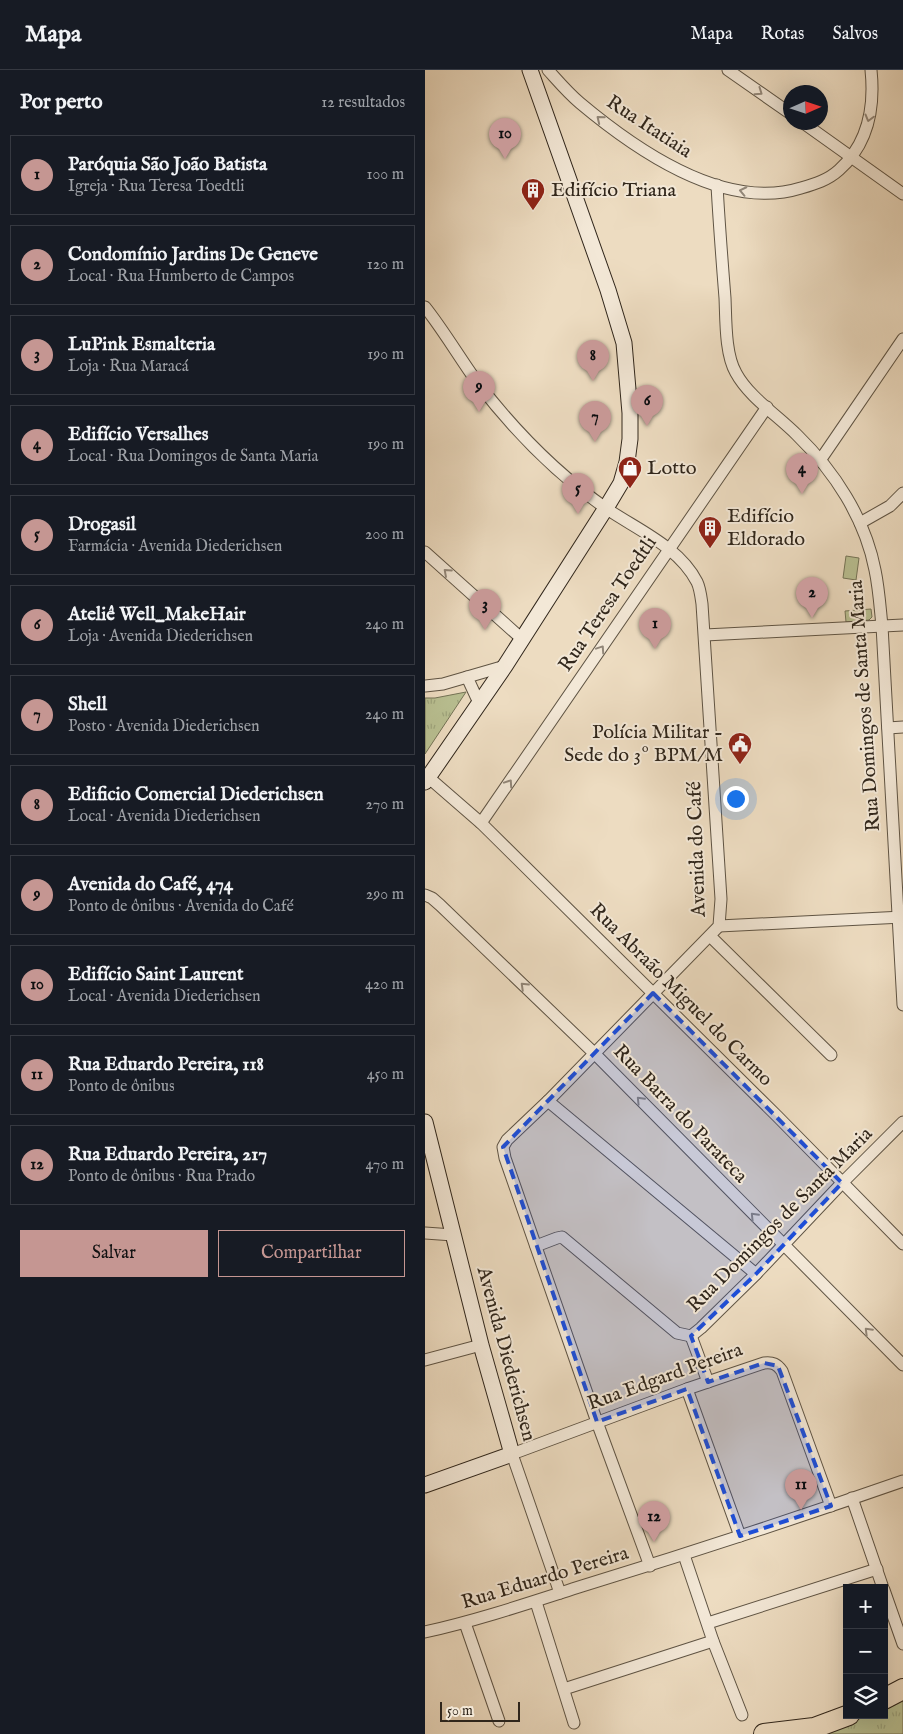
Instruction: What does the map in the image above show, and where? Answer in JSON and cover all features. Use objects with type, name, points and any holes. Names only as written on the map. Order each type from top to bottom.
[{"type":"highway","points":[[888,1697],[903,1688]]},
{"type":"highway","points":[[764,1734],[814,1728],[843,1717]]},
{"type":"street","points":[[426,778],[505,666],[607,508],[621,483],[627,462],[630,413],[624,343],[608,290],[530,70]]},
{"type":"street","name":"Rua Itatiaia","points":[[548,70],[578,101],[646,152],[685,173],[717,185],[746,192],[765,194],[793,190],[817,183],[835,174],[852,158],[865,134],[872,109],[871,70]]},
{"type":"street","points":[[727,70],[783,108]]},
{"type":"street","points":[[813,130],[902,192]]},
{"type":"street","name":"Rua Domingos de Santa Maria","points":[[717,185],[719,234],[730,355],[735,371],[747,388],[821,459],[841,488],[860,523],[875,570],[882,626],[900,917],[903,1005]]},
{"type":"street","name":"Avenida do Café","points":[[425,307],[477,382],[517,429],[564,475],[686,564],[698,584],[702,604],[720,890],[719,926],[595,1054],[507,1140],[503,1147],[505,1158],[536,1246]]},
{"type":"street","points":[[821,459],[901,347]]},
{"type":"street","name":"Rua Teresa Toedtli","points":[[481,823],[767,407]]},
{"type":"street","points":[[860,523],[890,506],[903,493]]},
{"type":"street","points":[[425,552],[522,639]]},
{"type":"street","points":[[705,635],[903,625]]},
{"type":"street","points":[[425,686],[443,684],[505,666]]},
{"type":"street","points":[[467,677],[479,703]]},
{"type":"street","points":[[888,728],[903,727]]},
{"type":"street","name":"Rua Abraão Miguel do Carmo","points":[[426,778],[481,823],[903,1244]]},
{"type":"street","name":"Rua Barra do Parateca","points":[[425,895],[440,905],[595,1054],[783,1246],[903,1365]]},
{"type":"street","points":[[719,926],[900,917]]},
{"type":"street","points":[[710,936],[831,1055]]},
{"type":"street","points":[[547,1101],[756,1274]]},
{"type":"street","name":"Avenida Diederichsen","points":[[425,1122],[427,1138],[481,1345],[512,1454],[560,1593]]},
{"type":"street","name":"Rua Domingos de Santa Maria","points":[[536,1246],[562,1238],[677,1332],[691,1336],[756,1274],[903,1122]]},
{"type":"street","points":[[425,1233],[453,1235]]},
{"type":"street","points":[[536,1246],[597,1422],[650,1566]]},
{"type":"street","points":[[691,1336],[708,1382]]},
{"type":"street","points":[[425,1360],[481,1345]]},
{"type":"street","name":"Rua Edgard Pereira","points":[[425,1486],[687,1389],[764,1364],[774,1363],[782,1371],[831,1506]]},
{"type":"street","points":[[687,1389],[740,1536]]},
{"type":"street","name":"Rua Eduardo Pereira","points":[[425,1632],[465,1623],[650,1566],[903,1480]]},
{"type":"street","points":[[852,1498],[882,1584]]},
{"type":"street","points":[[684,1555],[713,1641],[742,1715]]},
{"type":"street","points":[[708,1623],[877,1569]]},
{"type":"street","points":[[888,1601],[903,1644]]},
{"type":"street","points":[[536,1602],[574,1723]]},
{"type":"street","points":[[465,1623],[499,1721]]},
{"type":"street","points":[[564,1688],[713,1641]]},
{"type":"highlighted area","points":[[653,993],[842,1183],[756,1274],[691,1336],[708,1382],[764,1363],[778,1366],[831,1506],[740,1536],[687,1389],[597,1422],[503,1147]]},
{"type":"green space","points":[[846,556],[859,558],[856,580],[843,578]]},
{"type":"green space","points":[[871,609],[872,617],[869,620],[846,622],[845,611]]},
{"type":"green space","points":[[466,692],[425,754],[425,698]]},
{"type":"green space","points":[[903,1700],[903,1734],[825,1734],[859,1719],[888,1719],[888,1707]]},
{"type":"place","name":"Edifício Saint Laurent","points":[[505,159]]},
{"type":"place","name":"Edifício Triana","points":[[533,211]]},
{"type":"place","name":"Edificio Comercial Diederichsen","points":[[593,381]]},
{"type":"place","name":"Avenida do Café, 474","points":[[479,412]]},
{"type":"place","name":"Ateliê Well_MakeHair","points":[[647,426]]},
{"type":"place","name":"Shell","points":[[595,442]]},
{"type":"place","name":"Lotto","points":[[630,489]]},
{"type":"place","name":"Edifício Versalhes","points":[[802,494]]},
{"type":"place","name":"Drogasil","points":[[578,514]]},
{"type":"place","name":"Edifício Eldorado","points":[[710,549]]},
{"type":"place","name":"Condomínio Jardins De Geneve","points":[[812,618]]},
{"type":"place","name":"LuPink Esmalteria","points":[[485,630]]},
{"type":"place","name":"Paróquia São João Batista","points":[[655,649]]},
{"type":"place","name":"Polícia Militar - Sede do 3º BPM/M","points":[[740,765]]},
{"type":"place","name":"Rua Eduardo Pereira, 118","points":[[801,1510]]},
{"type":"place","name":"Rua Eduardo Pereira, 217","points":[[654,1542]]}]
